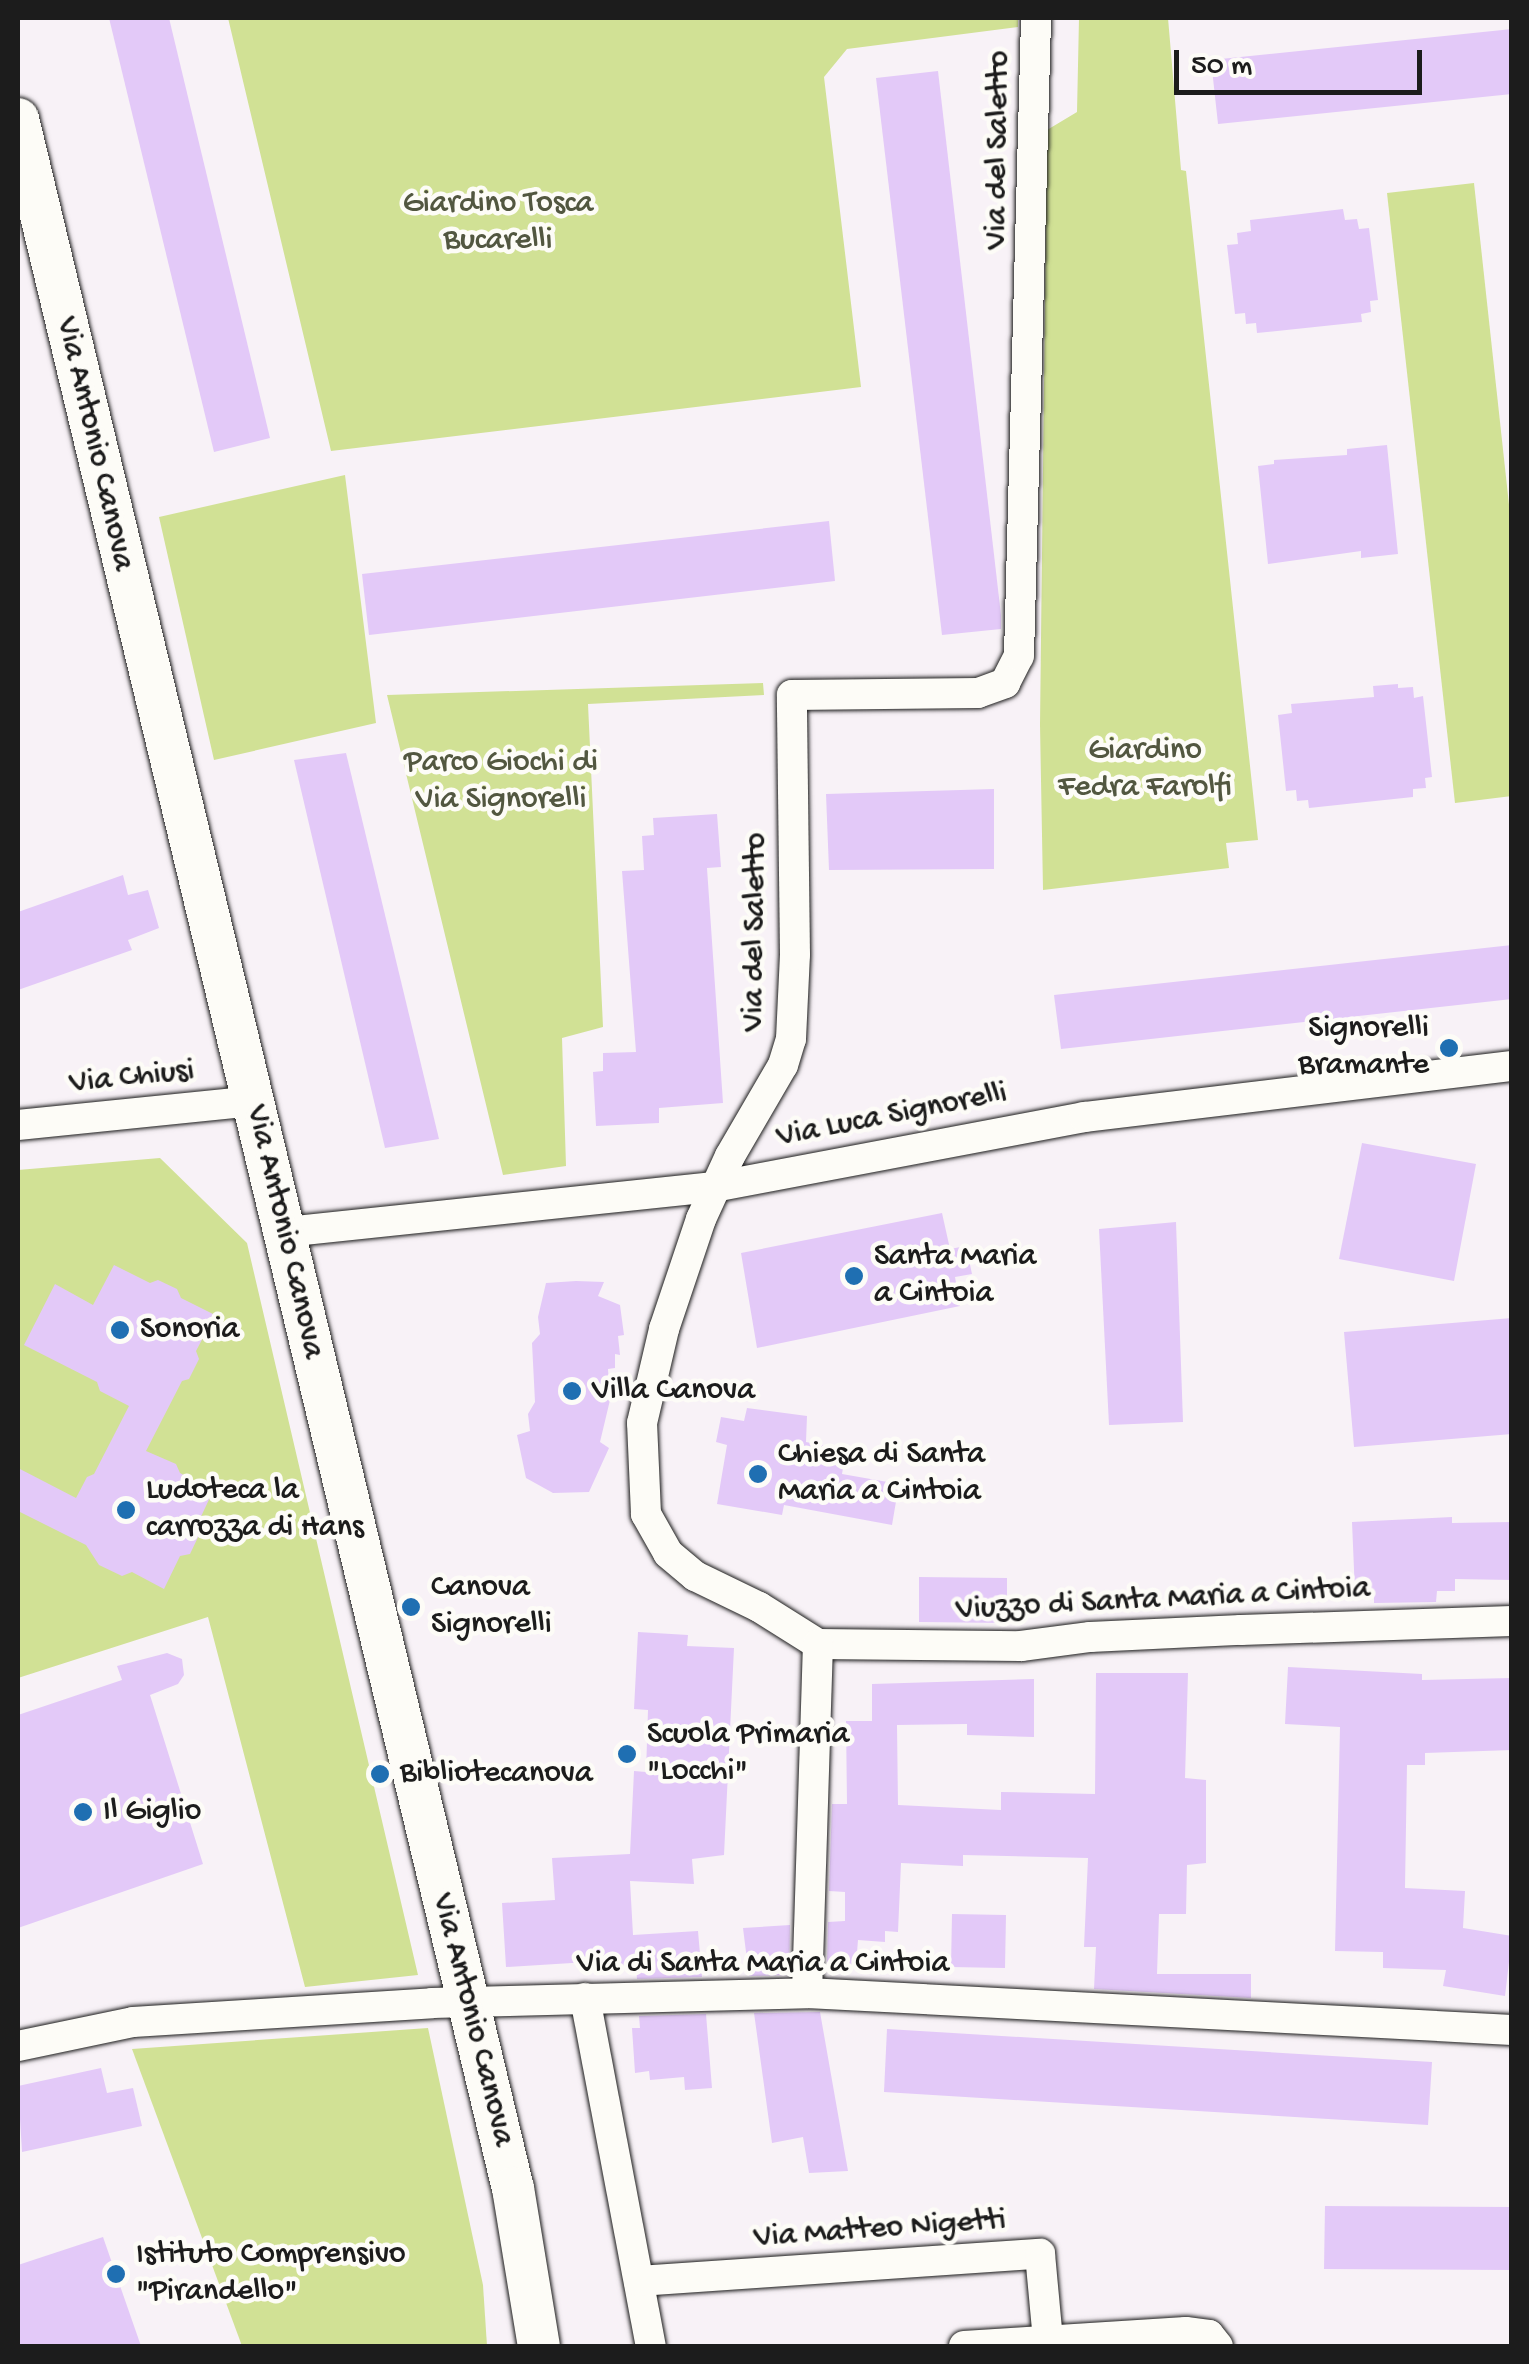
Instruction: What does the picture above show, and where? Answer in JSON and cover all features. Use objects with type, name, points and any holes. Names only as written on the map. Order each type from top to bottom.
[{"type":"street","name":"Via del Saletto","points":[[818,1644],[676,1562],[646,1514],[642,1468],[644,1409],[664,1330],[714,1187],[783,1065],[791,1039],[796,955],[792,694],[978,693],[1005,682],[1019,656],[1036,18]]},
{"type":"street","name":"Via Antonio Canova","points":[[18,119],[513,2188],[539,2346]]},
{"type":"street","name":"Via Luca Signorelli","points":[[284,1232],[714,1187],[1050,1122],[1512,1066]]},
{"type":"street","name":"Via Chiusi","points":[[18,1125],[253,1101]]},
{"type":"street","name":"Viuzzo di Santa Maria a Cintoia","points":[[818,1644],[1021,1646],[1090,1637],[1512,1621]]},
{"type":"street","points":[[806,1993],[818,1644]]},
{"type":"street","name":"Via di Santa Maria a Cintoia","points":[[18,2046],[132,2022],[468,2002],[806,1993],[1512,2030]]},
{"type":"street","points":[[585,1998],[651,2346]]},
{"type":"street","name":"Via Matteo Nigetti","points":[[638,2281],[1040,2254],[1048,2340]]},
{"type":"street","points":[[964,2346],[1201,2332],[1218,2346]]},
{"type":"green space","name":"Giardino Tosca Bucarelli","points":[[228,18],[1018,18],[1018,27],[847,49],[824,77],[861,387],[331,451]]},
{"type":"green space","name":"Giardino Fedra Farolfi","points":[[1079,18],[1168,18],[1181,170],[1186,171],[1258,840],[1226,843],[1229,868],[1043,890],[1040,725],[1047,130],[1077,112]]},
{"type":"green space","points":[[1474,183],[1511,523],[1512,796],[1455,803],[1387,193]]},
{"type":"green space","points":[[345,475],[376,723],[214,760],[159,517]]},
{"type":"green space","name":"Parco Giochi di Via Signorelli","points":[[763,683],[764,695],[588,704],[603,1027],[562,1038],[566,1166],[503,1175],[387,695]]},
{"type":"green space","points":[[160,1158],[247,1243],[418,1975],[305,1987],[208,1617],[18,1678],[18,1170]]},
{"type":"green space","points":[[428,2028],[483,2285],[487,2346],[242,2346],[132,2049]]},
{"type":"building","points":[[109,18],[169,18],[270,438],[214,452]]},
{"type":"building","points":[[1512,29],[1512,94],[1218,124],[1211,60]]},
{"type":"building","points":[[938,71],[1001,615],[1001,629],[942,635],[876,78]]},
{"type":"building","points":[[1343,209],[1345,220],[1357,219],[1359,229],[1369,228],[1378,300],[1370,301],[1371,312],[1361,314],[1362,322],[1257,333],[1256,323],[1246,324],[1245,313],[1235,314],[1227,245],[1238,244],[1237,233],[1251,231],[1250,220]]},
{"type":"building","points":[[1387,445],[1398,554],[1361,558],[1361,551],[1268,564],[1258,466],[1274,464],[1274,460],[1347,455],[1347,449]]},
{"type":"building","points":[[829,521],[835,581],[369,635],[362,574]]},
{"type":"building","points":[[1398,684],[1398,688],[1413,687],[1414,698],[1423,696],[1432,777],[1425,778],[1426,788],[1413,789],[1413,797],[1309,808],[1308,800],[1297,801],[1296,790],[1286,791],[1278,715],[1292,713],[1291,704],[1374,697],[1373,686]]},
{"type":"building","points":[[346,753],[439,1139],[385,1148],[294,760]]},
{"type":"building","points":[[994,789],[994,869],[829,870],[826,794]]},
{"type":"building","points":[[717,814],[721,867],[707,868],[723,1103],[659,1108],[659,1123],[596,1126],[593,1072],[603,1071],[603,1053],[636,1052],[622,871],[644,870],[642,836],[654,835],[653,818]]},
{"type":"building","points":[[123,875],[128,895],[148,890],[159,928],[128,940],[132,950],[18,990],[18,912]]},
{"type":"building","points":[[1512,945],[1512,999],[1061,1049],[1054,995]]},
{"type":"building","points":[[1362,1143],[1476,1164],[1454,1281],[1339,1259]]},
{"type":"building","name":"Santa Maria a Cintoia","points":[[942,1213],[950,1249],[966,1246],[972,1274],[955,1277],[960,1306],[757,1348],[741,1253]]},
{"type":"building","points":[[1176,1222],[1183,1422],[1109,1425],[1099,1229]]},
{"type":"building","points":[[114,1265],[150,1283],[158,1280],[177,1289],[181,1298],[215,1315],[196,1351],[199,1359],[189,1379],[182,1381],[146,1451],[176,1464],[180,1473],[213,1491],[198,1523],[200,1533],[190,1554],[180,1556],[164,1589],[132,1572],[122,1576],[99,1565],[86,1545],[18,1511],[18,1468],[76,1498],[87,1477],[94,1474],[129,1406],[100,1391],[97,1382],[24,1345],[55,1284],[93,1305]]},
{"type":"building","name":"Villa Canova","points":[[604,1282],[598,1296],[620,1305],[624,1335],[618,1336],[620,1355],[615,1354],[615,1368],[608,1369],[610,1400],[600,1442],[609,1448],[589,1492],[553,1493],[526,1478],[517,1435],[530,1431],[528,1414],[535,1402],[532,1343],[540,1334],[538,1317],[546,1283]]},
{"type":"building","points":[[1512,1318],[1512,1434],[1354,1447],[1344,1332]]},
{"type":"building","points":[[747,1408],[807,1416],[806,1442],[846,1450],[842,1474],[899,1484],[892,1525],[784,1505],[782,1515],[717,1504],[727,1445],[716,1442],[721,1417],[744,1421]]},
{"type":"building","points":[[1452,1517],[1452,1523],[1512,1522],[1512,1580],[1455,1579],[1455,1591],[1437,1591],[1436,1602],[1374,1603],[1374,1592],[1355,1593],[1352,1522]]},
{"type":"building","points":[[919,1577],[1007,1578],[1007,1623],[919,1622]]},
{"type":"building","points":[[638,1632],[688,1635],[687,1646],[734,1648],[724,1855],[692,1859],[694,1884],[630,1881],[633,1935],[698,1931],[702,1977],[637,1979],[636,1966],[589,1970],[588,1962],[506,1967],[502,1903],[555,1900],[552,1858],[630,1854],[634,1771],[646,1772],[648,1710],[634,1709]]},
{"type":"building","points":[[167,1653],[182,1659],[184,1675],[178,1684],[150,1695],[203,1864],[18,1928],[18,1715],[122,1680],[117,1666]]},
{"type":"building","points":[[1288,1667],[1422,1674],[1422,1680],[1512,1678],[1512,1750],[1425,1753],[1425,1765],[1407,1765],[1405,1888],[1465,1891],[1463,1928],[1512,1936],[1505,1996],[1443,1986],[1446,1970],[1383,1968],[1383,1952],[1335,1951],[1340,1727],[1285,1724]]},
{"type":"building","points":[[1096,1673],[1188,1673],[1185,1778],[1206,1780],[1206,1863],[1187,1865],[1186,1914],[1159,1914],[1157,1974],[1251,1974],[1251,1998],[1094,1989],[1096,1947],[1084,1947],[1088,1858],[963,1855],[963,1866],[901,1863],[898,1932],[885,1931],[885,1942],[858,1940],[856,1965],[827,1963],[828,1922],[845,1921],[845,1892],[829,1891],[832,1804],[847,1804],[846,1721],[872,1721],[872,1684],[1034,1679],[1034,1737],[967,1735],[967,1724],[897,1725],[898,1805],[1001,1810],[1001,1792],[1095,1794]]},
{"type":"building","points":[[952,1914],[1006,1915],[1005,1968],[951,1967]]},
{"type":"building","points":[[790,1925],[789,1975],[749,1976],[743,1928]]},
{"type":"building","points":[[820,2012],[848,2171],[809,2173],[803,2137],[772,2143],[754,2013]]},
{"type":"building","points":[[706,2014],[712,2088],[685,2090],[684,2077],[650,2080],[649,2071],[635,2073],[632,2028],[640,2028],[639,2016]]},
{"type":"building","points":[[887,2029],[1432,2062],[1428,2125],[884,2092]]},
{"type":"building","points":[[101,2068],[107,2093],[133,2088],[142,2126],[22,2152],[18,2086]]},
{"type":"building","points":[[1325,2206],[1512,2207],[1512,2270],[1324,2269]]},
{"type":"building","points":[[103,2237],[141,2346],[18,2346],[18,2265]]},
{"type":"place","name":"Signorelli Bramante","points":[[1449,1048]]},
{"type":"place","name":"Santa Maria a Cintoia","points":[[854,1276]]},
{"type":"place","name":"Sonoria","points":[[120,1330]]},
{"type":"place","name":"Villa Canova","points":[[572,1391]]},
{"type":"place","name":"Chiesa di Santa Maria a Cintoia","points":[[758,1474]]},
{"type":"place","name":"Ludoteca la carrozza di Hans","points":[[126,1510]]},
{"type":"place","name":"Canova Signorelli","points":[[411,1607]]},
{"type":"place","name":"Scuola Primaria \"Locchi\"","points":[[627,1754]]},
{"type":"place","name":"Bibliotecanova","points":[[380,1774]]},
{"type":"place","name":"Il Giglio","points":[[83,1812]]},
{"type":"place","name":"Istituto Comprensivo \"Pirandello\"","points":[[116,2274]]}]
